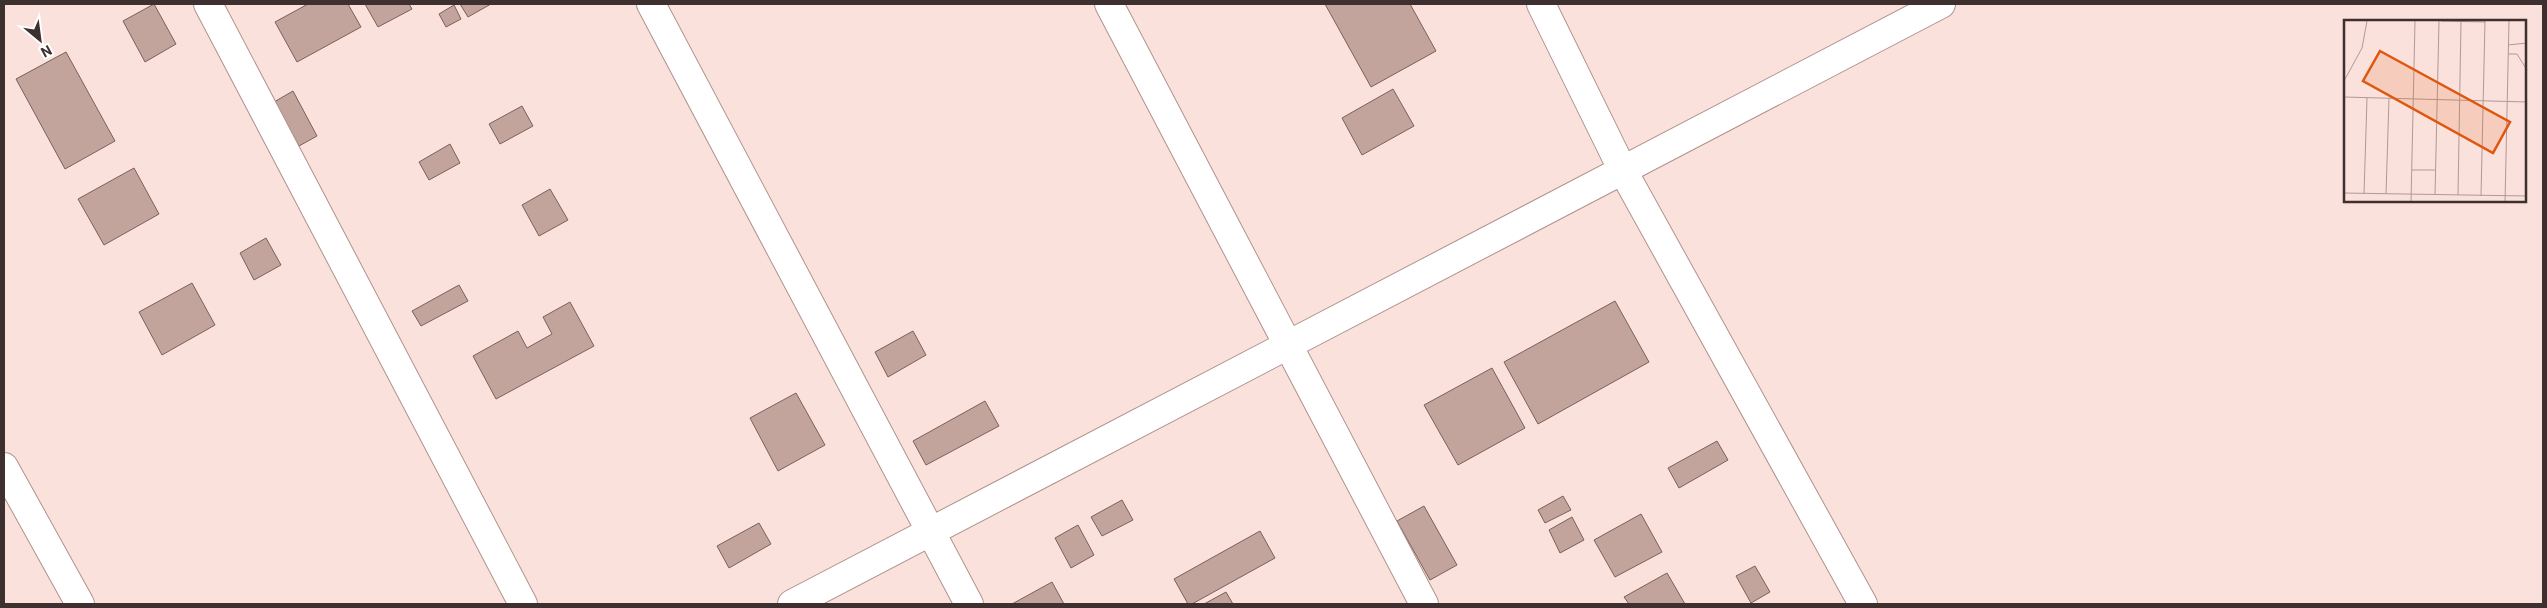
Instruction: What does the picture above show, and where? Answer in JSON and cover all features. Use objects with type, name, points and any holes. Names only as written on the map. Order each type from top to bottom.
[{"type":"street","points":[[208,4],[523,604]]},
{"type":"street","points":[[651,4],[969,604]]},
{"type":"street","points":[[1109,4],[1424,604]]},
{"type":"street","points":[[1541,4],[1622,169],[1863,604]]},
{"type":"street","points":[[792,604],[1941,4]]},
{"type":"street","points":[[4,467],[80,604]]},
{"type":"building","points":[[154,4],[176,44],[145,62],[123,21]]},
{"type":"building","points":[[308,4],[348,4],[361,27],[297,62],[275,22]]},
{"type":"building","points":[[365,4],[409,4],[412,9],[378,27]]},
{"type":"building","points":[[460,4],[491,4],[468,17]]},
{"type":"building","points":[[1325,4],[1410,4],[1436,51],[1371,87]]},
{"type":"building","points":[[454,5],[461,19],[446,27],[439,14]]},
{"type":"building","points":[[66,52],[115,141],[65,169],[16,79]]},
{"type":"building","points":[[1393,89],[1414,126],[1362,155],[1342,118]]},
{"type":"building","points":[[293,91],[317,136],[299,146],[274,102]]},
{"type":"building","points":[[522,106],[533,126],[500,144],[489,124]]},
{"type":"building","points":[[450,144],[460,163],[429,180],[419,162]]},
{"type":"building","points":[[134,168],[159,214],[104,245],[78,199]]},
{"type":"building","points":[[550,189],[568,220],[539,236],[522,205]]},
{"type":"building","points":[[266,238],[281,265],[254,280],[240,253]]},
{"type":"building","points":[[192,283],[215,325],[162,355],[139,312]]},
{"type":"building","points":[[459,285],[468,301],[421,326],[412,311]]},
{"type":"building","points":[[1615,301],[1649,362],[1538,424],[1504,362]]},
{"type":"building","points":[[570,302],[594,346],[496,399],[473,356],[518,331],[527,348],[552,334],[543,317]]},
{"type":"building","points":[[913,331],[926,355],[888,377],[875,352]]},
{"type":"building","points":[[1492,368],[1525,428],[1458,465],[1424,405]]},
{"type":"building","points":[[796,393],[825,445],[778,471],[750,418]]},
{"type":"building","points":[[985,401],[999,426],[926,465],[913,441]]},
{"type":"building","points":[[1717,441],[1728,460],[1679,488],[1668,468]]},
{"type":"building","points":[[1563,496],[1571,510],[1545,523],[1538,510]]},
{"type":"building","points":[[1122,500],[1133,520],[1102,536],[1091,517]]},
{"type":"building","points":[[1424,506],[1457,565],[1430,580],[1397,521]]},
{"type":"building","points":[[1641,514],[1662,552],[1615,577],[1594,540]]},
{"type":"building","points":[[1572,517],[1584,540],[1560,553],[1549,530]]},
{"type":"building","points":[[759,523],[771,544],[729,568],[717,546]]},
{"type":"building","points":[[1078,525],[1094,555],[1071,568],[1055,538]]},
{"type":"building","points":[[1260,531],[1275,558],[1192,604],[1188,604],[1174,579]]},
{"type":"building","points":[[1755,566],[1770,592],[1751,603],[1736,576]]},
{"type":"building","points":[[1667,573],[1685,604],[1629,604],[1624,597]]},
{"type":"building","points":[[1052,582],[1064,604],[1012,604]]},
{"type":"building","points":[[1226,592],[1233,604],[1204,604]]}]
